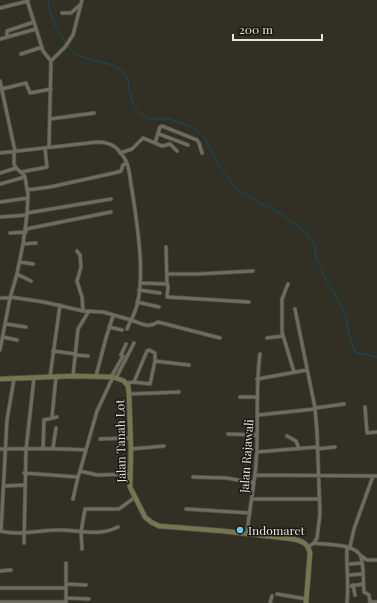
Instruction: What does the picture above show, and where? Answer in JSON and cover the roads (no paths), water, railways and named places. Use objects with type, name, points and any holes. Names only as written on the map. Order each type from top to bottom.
[{"type":"main road","name":"Jalan Tanah Lot","points":[[0,379],[96,376],[114,377],[122,380],[126,384],[129,394],[131,449],[130,487],[134,498],[145,517],[156,525],[299,540],[308,547]]},
{"type":"main road","points":[[306,601],[310,553],[308,547]]},
{"type":"street","points":[[0,8],[28,0],[42,47],[45,54],[52,61]]},
{"type":"street","points":[[20,172],[47,167],[52,61],[65,47],[73,35],[82,0]]},
{"type":"street","points":[[62,13],[71,13],[80,5]]},
{"type":"street","points":[[8,37],[7,31],[31,23]]},
{"type":"street","points":[[0,39],[36,29]]},
{"type":"street","points":[[21,54],[42,47]]},
{"type":"street","points":[[0,81],[16,168],[25,177],[28,198],[26,231],[20,262],[10,297],[0,350]]},
{"type":"street","points":[[2,89],[26,83],[30,93],[51,89]]},
{"type":"street","points":[[50,119],[94,112]]},
{"type":"street","points":[[155,143],[162,126],[193,138],[199,143],[202,153]]},
{"type":"street","points":[[158,134],[188,145]]},
{"type":"street","points":[[120,153],[132,149],[143,138],[162,146],[170,144],[177,151]]},
{"type":"street","points":[[0,153],[104,142],[114,145],[120,153],[126,163],[138,237],[140,271],[137,302],[127,329]]},
{"type":"street","points":[[27,190],[114,173],[121,171],[123,165],[126,163]]},
{"type":"street","points":[[0,173],[16,168]]},
{"type":"street","points":[[0,184],[25,177]]},
{"type":"street","points":[[0,202],[28,198]]},
{"type":"street","points":[[0,217],[27,214],[111,199]]},
{"type":"street","points":[[10,233],[26,231],[111,212]]},
{"type":"street","points":[[23,244],[36,243]]},
{"type":"street","points":[[166,247],[168,286],[166,295],[168,297],[249,302]]},
{"type":"street","points":[[77,251],[80,255],[81,265],[77,281],[82,297],[83,311]]},
{"type":"street","points":[[20,262],[32,264]]},
{"type":"street","points":[[167,274],[253,271]]},
{"type":"street","points":[[17,274],[31,280]]},
{"type":"street","points":[[140,283],[167,284]]},
{"type":"street","points":[[288,284],[282,299],[283,336],[294,372]]},
{"type":"street","points":[[139,290],[160,293]]},
{"type":"street","points":[[0,298],[10,297],[60,305],[83,311],[107,313],[149,326],[159,322],[220,338]]},
{"type":"street","points":[[137,302],[159,307]]},
{"type":"street","points":[[50,377],[60,305]]},
{"type":"street","points":[[295,310],[315,408],[319,476],[319,526],[317,538],[314,543],[308,547]]},
{"type":"street","points":[[73,376],[78,329],[89,311]]},
{"type":"street","points":[[96,376],[113,316]]},
{"type":"street","points":[[6,324],[26,327]]},
{"type":"street","points":[[109,327],[122,330]]},
{"type":"street","points":[[267,338],[283,336]]},
{"type":"street","points":[[3,337],[17,340]]},
{"type":"street","points":[[73,499],[97,411],[114,377],[134,343]]},
{"type":"street","points":[[114,377],[123,356],[121,355],[126,344]]},
{"type":"street","points":[[126,384],[134,382],[150,384],[156,353],[147,350],[134,382]]},
{"type":"street","points":[[53,351],[88,356]]},
{"type":"street","name":"Jalan Rajawali","points":[[247,534],[257,452],[257,379],[260,354]]},
{"type":"street","points":[[155,361],[190,365]]},
{"type":"street","points":[[257,379],[307,370]]},
{"type":"street","points":[[52,417],[56,377]]},
{"type":"street","points":[[24,543],[24,473],[34,378]]},
{"type":"street","points":[[14,379],[8,412],[0,531],[25,533],[60,530],[106,532],[118,527]]},
{"type":"street","points":[[129,394],[179,392]]},
{"type":"street","points":[[240,397],[258,397]]},
{"type":"street","points":[[258,415],[344,404]]},
{"type":"street","points":[[364,407],[367,433],[377,432]]},
{"type":"street","points":[[43,449],[44,420],[57,417]]},
{"type":"street","points":[[53,448],[56,428]]},
{"type":"street","points":[[228,434],[258,435]]},
{"type":"street","points":[[287,436],[296,441],[299,449]]},
{"type":"street","points":[[100,439],[130,438]]},
{"type":"street","points":[[131,449],[164,446]]},
{"type":"street","points":[[257,452],[335,447]]},
{"type":"street","points":[[0,449],[26,450],[53,448],[86,450]]},
{"type":"street","points":[[80,471],[97,475],[130,474]]},
{"type":"street","points":[[24,473],[78,477]]},
{"type":"street","points":[[255,475],[375,476],[348,547],[346,564],[348,590],[347,603]]},
{"type":"street","points":[[193,476],[227,478],[254,483]]},
{"type":"street","points":[[4,486],[25,485]]},
{"type":"street","points":[[82,549],[81,532],[85,509],[119,509],[134,498]]},
{"type":"street","points":[[252,499],[320,498]]},
{"type":"street","points":[[186,509],[250,513]]},
{"type":"street","points":[[314,543],[348,547],[357,551],[367,560],[377,560]]},
{"type":"street","points":[[360,555],[364,592],[369,595],[370,602],[377,602]]},
{"type":"street","points":[[65,601],[66,563]]},
{"type":"street","points":[[350,564],[362,563]]},
{"type":"street","points":[[0,571],[11,570]]},
{"type":"street","points":[[350,575],[362,574]]},
{"type":"street","points":[[355,594],[352,585],[363,584]]},
{"type":"street","points":[[0,588],[86,585]]},
{"type":"street","points":[[277,594],[306,601]]},
{"type":"street","points":[[270,603],[272,596]]},
{"type":"street","points":[[0,602],[65,601],[89,598]]},
{"type":"waterway","points":[[48,0],[54,23],[66,43]]},
{"type":"waterway","points":[[68,45],[74,53],[79,56],[112,65],[122,70],[128,80],[134,107],[141,114],[151,119],[169,119],[195,128],[206,140],[219,166],[236,188],[261,204],[280,213],[306,232],[315,246],[316,258],[328,283],[345,312],[349,334],[355,352],[377,357]]},
{"type":"place","name":"Indomaret","points":[[240,530]]}]
